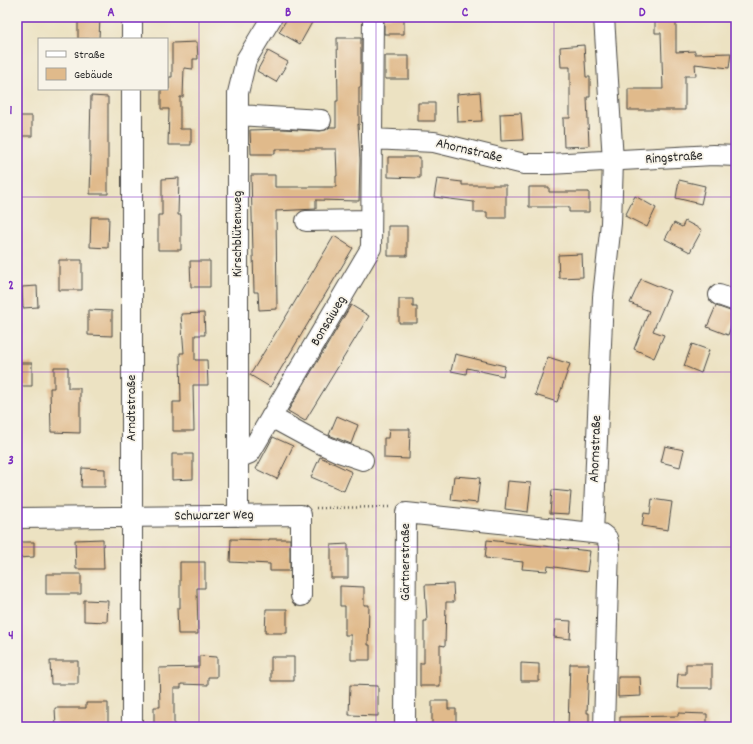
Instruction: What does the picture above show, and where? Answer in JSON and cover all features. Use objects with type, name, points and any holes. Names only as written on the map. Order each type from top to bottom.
[{"type":"street","points":[[132,17],[132,38]]},
{"type":"street","name":"Kirschblütenweg","points":[[238,458],[238,93],[246,60],[272,17]]},
{"type":"street","name":"Bonsaiweg","points":[[238,458],[250,453],[371,248],[373,17]]},
{"type":"street","name":"Ahornstraße","points":[[592,533],[603,297],[612,223],[612,161],[604,17]]},
{"type":"street","name":"Arndtstraße","points":[[132,90],[132,727]]},
{"type":"street","points":[[238,115],[321,120]]},
{"type":"street","name":"Ahornstraße","points":[[372,139],[434,142],[524,164],[612,161]]},
{"type":"street","name":"Ringstraße","points":[[612,161],[713,155],[736,156]]},
{"type":"street","points":[[306,221],[371,220]]},
{"type":"street","points":[[271,417],[338,452],[363,460]]},
{"type":"street","points":[[238,458],[238,516]]},
{"type":"street","name":"Gärtnerstraße","points":[[405,727],[406,513],[592,533]]},
{"type":"street","points":[[301,515],[301,596]]},
{"type":"street","name":"Schwarzer Weg","points":[[17,518],[301,515]]},
{"type":"street","points":[[592,533],[602,534],[607,538],[609,546],[604,727]]},
{"type":"path","points":[[301,515],[308,510],[317,508],[401,508],[406,513]]},
{"type":"building","points":[[78,17],[100,17],[99,38],[78,38]]},
{"type":"building","points":[[288,17],[315,17],[300,44],[279,32]]},
{"type":"building","points":[[384,17],[404,17],[404,34],[384,34]]},
{"type":"building","points":[[655,17],[676,17],[676,52],[695,51],[695,54],[731,53],[729,68],[695,64],[696,76],[685,76],[685,110],[628,110],[628,89],[663,89],[661,33],[655,33]]},
{"type":"building","points":[[337,38],[361,38],[361,87],[359,87],[359,125],[358,124],[360,160],[359,201],[316,200],[316,209],[276,211],[277,309],[259,310],[258,292],[254,292],[251,175],[275,175],[275,187],[336,187],[336,149],[275,149],[275,154],[251,154],[250,130],[282,129],[320,131],[326,130],[330,127],[336,127],[336,101],[338,101]]},
{"type":"building","points":[[197,42],[198,59],[193,59],[193,69],[184,68],[183,97],[180,97],[180,129],[191,129],[191,145],[168,145],[169,109],[161,109],[161,90],[169,89],[169,77],[172,77],[172,43]]},
{"type":"building","points":[[584,45],[586,77],[590,77],[590,97],[587,97],[589,146],[564,147],[563,118],[570,118],[570,67],[561,67],[560,47]]},
{"type":"building","points":[[268,51],[288,62],[276,82],[257,71]]},
{"type":"building","points":[[385,56],[409,56],[409,79],[385,79]]},
{"type":"building","points":[[480,92],[482,121],[458,122],[457,94]]},
{"type":"building","points":[[91,96],[108,97],[108,194],[90,194]]},
{"type":"building","points":[[418,103],[435,103],[435,121],[418,121]]},
{"type":"building","points":[[521,113],[523,140],[501,141],[500,114]]},
{"type":"building","points":[[17,116],[32,116],[32,136],[17,136]]},
{"type":"building","points":[[388,157],[420,157],[420,178],[388,177]]},
{"type":"building","points":[[179,178],[178,215],[181,215],[181,250],[158,250],[158,215],[162,215],[162,179]]},
{"type":"building","points":[[437,179],[462,182],[462,185],[506,185],[506,218],[487,218],[487,212],[474,212],[474,202],[434,197]]},
{"type":"building","points":[[679,180],[705,186],[701,204],[676,198]]},
{"type":"building","points":[[529,187],[549,187],[549,192],[589,192],[589,212],[569,212],[569,207],[529,207]]},
{"type":"building","points":[[635,196],[656,208],[647,227],[625,216]]},
{"type":"building","points":[[91,217],[109,217],[108,248],[90,247]]},
{"type":"building","points":[[685,221],[702,230],[690,252],[665,239],[674,223],[682,227]]},
{"type":"building","points":[[388,226],[407,226],[407,256],[388,256]]},
{"type":"building","points":[[334,236],[353,248],[270,387],[250,375]]},
{"type":"building","points":[[582,254],[583,277],[559,278],[558,255]]},
{"type":"building","points":[[59,260],[82,260],[82,290],[59,290]]},
{"type":"building","points":[[190,261],[210,261],[210,287],[191,287]]},
{"type":"building","points":[[641,279],[670,291],[653,331],[664,335],[654,358],[634,349],[649,311],[630,303]]},
{"type":"building","points":[[37,286],[38,307],[23,308],[22,287]]},
{"type":"building","points":[[399,299],[413,299],[413,307],[417,307],[417,323],[399,323]]},
{"type":"building","points":[[351,305],[369,316],[305,421],[288,411]]},
{"type":"building","points":[[716,306],[736,313],[728,335],[707,327]]},
{"type":"building","points":[[88,310],[112,311],[112,336],[88,335]]},
{"type":"building","points":[[204,313],[205,335],[195,335],[195,360],[207,360],[208,385],[193,385],[194,431],[173,431],[173,402],[181,402],[180,353],[184,353],[181,314]]},
{"type":"building","points":[[692,344],[709,350],[701,373],[684,366]]},
{"type":"building","points":[[455,354],[505,366],[503,376],[467,368],[466,374],[451,371]]},
{"type":"building","points":[[548,357],[570,364],[557,402],[535,395]]},
{"type":"building","points":[[17,363],[32,363],[32,386],[17,386]]},
{"type":"building","points":[[54,367],[68,367],[68,388],[80,388],[80,433],[51,432],[50,388],[54,388]]},
{"type":"building","points":[[337,416],[358,425],[351,444],[329,435]]},
{"type":"building","points":[[389,429],[410,429],[409,459],[384,458],[384,438],[388,438]]},
{"type":"building","points":[[273,437],[293,446],[277,479],[256,469]]},
{"type":"building","points":[[665,446],[684,450],[680,467],[661,462]]},
{"type":"building","points":[[172,454],[193,454],[193,479],[172,480]]},
{"type":"building","points":[[320,457],[352,472],[344,491],[311,477]]},
{"type":"building","points":[[82,468],[105,469],[105,487],[81,487]]},
{"type":"building","points":[[454,476],[480,478],[477,503],[451,500]]},
{"type":"building","points":[[508,481],[531,483],[528,512],[505,509]]},
{"type":"building","points":[[552,490],[571,492],[569,514],[550,513]]},
{"type":"building","points":[[652,499],[672,502],[668,530],[642,526],[644,513],[650,514]]},
{"type":"building","points":[[103,539],[104,569],[76,569],[75,540]]},
{"type":"building","points":[[231,539],[290,539],[290,571],[270,571],[270,564],[230,562]]},
{"type":"building","points":[[487,540],[590,551],[587,572],[548,566],[547,571],[522,569],[523,562],[485,558]]},
{"type":"building","points":[[17,542],[34,542],[34,557],[17,558]]},
{"type":"building","points":[[348,544],[348,578],[331,578],[331,545]]},
{"type":"building","points":[[180,562],[205,562],[205,588],[197,588],[198,634],[178,634],[177,608],[180,608]]},
{"type":"building","points":[[46,574],[81,574],[81,594],[46,594]]},
{"type":"building","points":[[453,584],[454,602],[446,602],[445,646],[440,645],[440,686],[420,686],[420,663],[424,663],[424,621],[427,621],[425,585]]},
{"type":"building","points":[[340,586],[364,587],[364,605],[369,605],[368,645],[370,645],[370,660],[351,660],[351,635],[345,635],[345,606],[340,606]]},
{"type":"building","points":[[84,600],[108,601],[107,622],[84,621]]},
{"type":"building","points":[[266,609],[287,609],[287,633],[265,633]]},
{"type":"building","points":[[555,620],[571,621],[570,639],[554,637]]},
{"type":"building","points":[[199,656],[217,657],[217,677],[208,677],[208,685],[181,684],[181,688],[174,688],[174,727],[154,727],[154,707],[160,707],[159,668],[199,667]]},
{"type":"building","points":[[271,657],[294,657],[294,681],[271,681]]},
{"type":"building","points":[[50,661],[78,661],[78,684],[51,684]]},
{"type":"building","points":[[521,663],[539,664],[539,681],[521,681]]},
{"type":"building","points":[[570,664],[589,664],[587,713],[589,713],[589,727],[568,727]]},
{"type":"building","points":[[686,664],[712,664],[712,688],[677,688],[678,674],[686,674]]},
{"type":"building","points":[[618,677],[640,677],[641,696],[618,697]]},
{"type":"building","points":[[350,685],[378,686],[378,716],[349,715]]},
{"type":"building","points":[[432,701],[448,701],[448,709],[456,709],[456,725],[432,725]]},
{"type":"building","points":[[86,703],[108,703],[108,727],[56,727],[55,708],[86,708]]},
{"type":"building","points":[[678,713],[707,714],[707,727],[620,727],[620,717],[678,716]]}]
